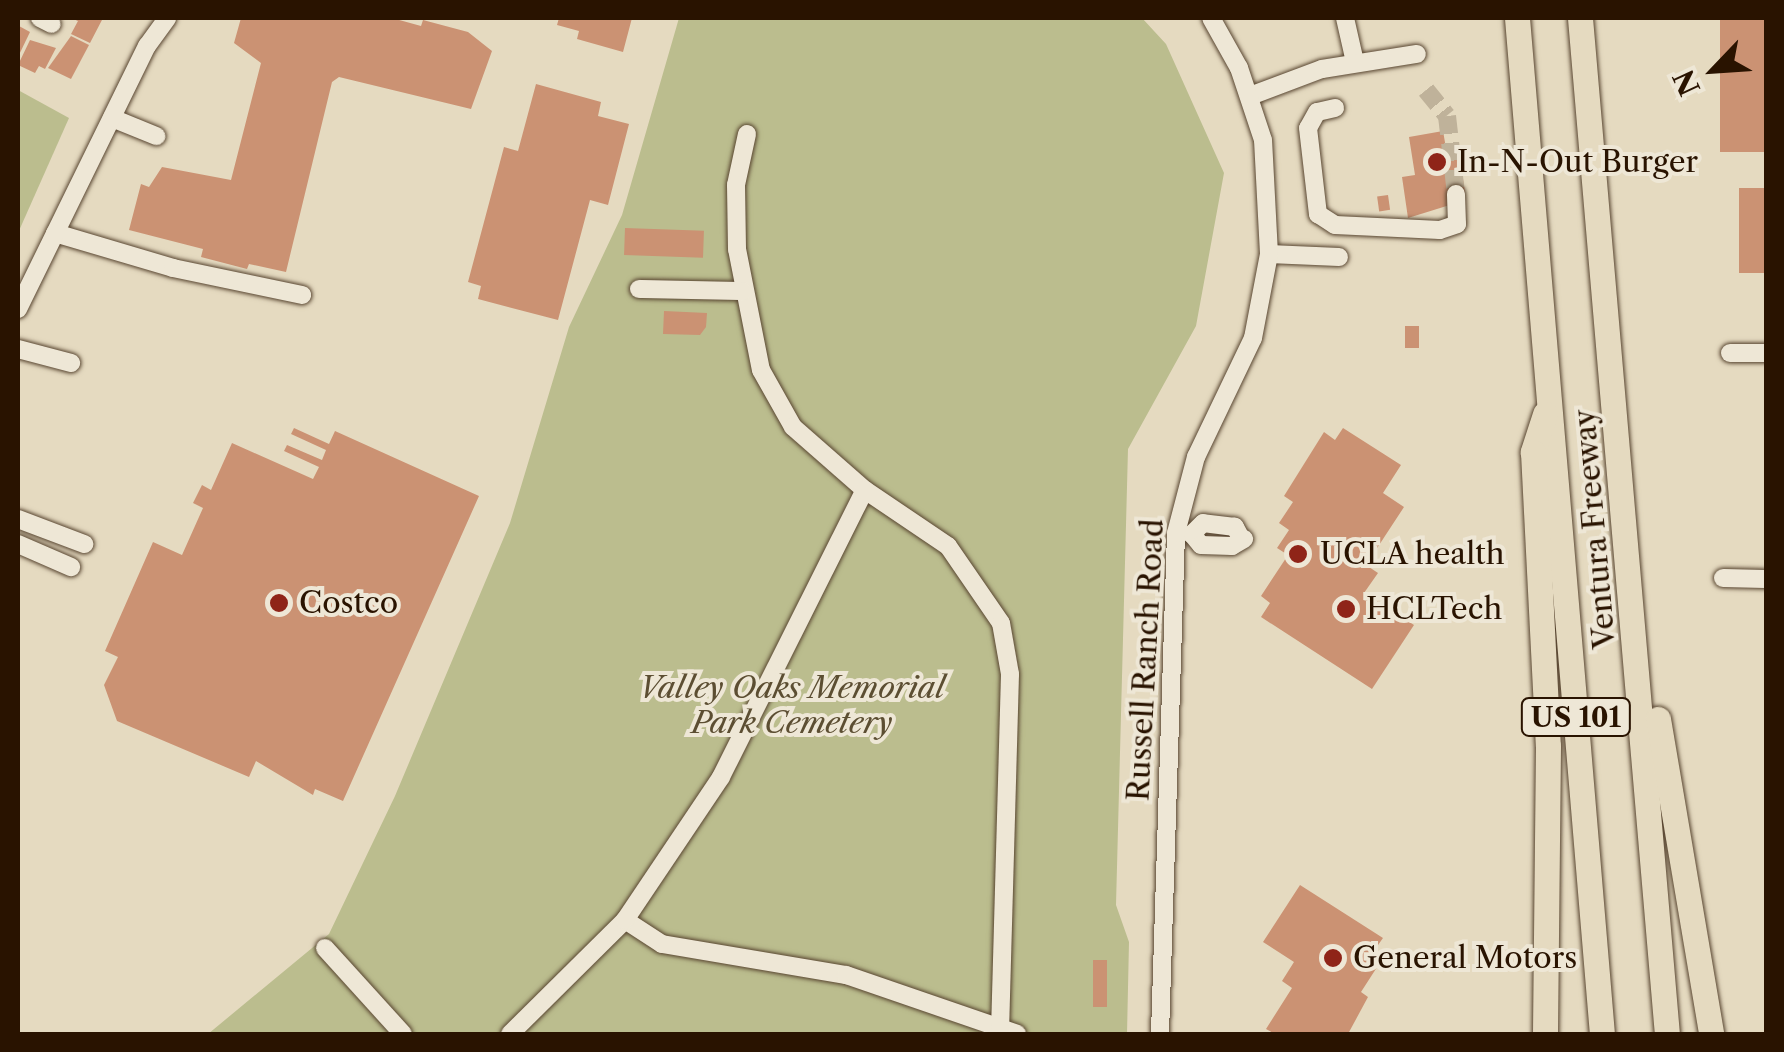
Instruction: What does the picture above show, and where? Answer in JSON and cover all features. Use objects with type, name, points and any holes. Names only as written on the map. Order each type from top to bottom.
[{"type":"highway","name":"Ventura Freeway","points":[[1517,18],[1602,1034]]},
{"type":"highway","name":"Ventura Freeway","points":[[1580,18],[1632,565],[1667,1034]]},
{"type":"highway","points":[[1545,1034],[1548,746],[1533,452],[1549,400]]},
{"type":"highway","points":[[1632,565],[1712,1034]]},
{"type":"street","name":"Russell Ranch Road","points":[[1160,1034],[1184,533],[1196,457],[1254,338],[1269,254],[1268,178],[1250,96],[1211,18]]},
{"type":"street","points":[[1345,18],[1356,62]]},
{"type":"street","points":[[20,299],[163,19]]},
{"type":"street","points":[[1250,96],[1356,62],[1417,54]]},
{"type":"street","points":[[1335,108],[1317,112],[1308,128],[1318,214],[1335,225],[1451,228],[1456,194]]},
{"type":"street","points":[[112,118],[156,136]]},
{"type":"street","points":[[625,920],[662,944],[846,976],[1006,1032],[1010,674],[1001,623],[948,546],[817,455],[776,402],[748,326],[742,291],[736,186],[747,134]]},
{"type":"street","points":[[55,233],[173,268],[302,295]]},
{"type":"street","points":[[1269,254],[1339,257]]},
{"type":"street","points":[[640,288],[742,291]]},
{"type":"street","points":[[18,349],[71,363]]},
{"type":"street","points":[[1730,353],[1766,353]]},
{"type":"street","points":[[510,1034],[625,920],[720,777],[865,490]]},
{"type":"street","points":[[18,519],[84,544]]},
{"type":"street","points":[[1184,533],[1203,523],[1235,527],[1243,538]]},
{"type":"street","points":[[18,544],[71,567]]},
{"type":"street","points":[[1724,578],[1766,579]]},
{"type":"street","points":[[326,948],[403,1034]]},
{"type":"green space","name":"Valley Oaks Memorial Park Cemetery","points":[[679,18],[1142,18],[1166,44],[1224,173],[1196,326],[1128,449],[1116,905],[1129,942],[1127,1034],[208,1034],[329,934],[395,796],[510,523],[569,327],[622,215]]},
{"type":"green space","points":[[18,90],[69,118],[18,233]]},
{"type":"building","points":[[71,18],[103,18],[90,43],[71,34],[78,21]]},
{"type":"building","points":[[241,18],[392,18],[421,26],[423,20],[468,32],[492,51],[471,109],[339,77],[332,82],[286,272],[249,264],[247,269],[201,257],[203,249],[129,230],[141,184],[149,187],[162,167],[231,180],[261,63],[234,43]]},
{"type":"building","points":[[559,18],[632,18],[623,52],[577,39],[579,31],[557,25]]},
{"type":"building","points":[[1720,18],[1766,18],[1766,152],[1720,152]]},
{"type":"building","points":[[19,26],[30,32],[18,57],[18,30]]},
{"type":"building","points":[[71,36],[89,45],[71,79],[48,68]]},
{"type":"building","points":[[30,40],[56,48],[45,69],[39,66],[35,73],[18,65]]},
{"type":"building","points":[[536,84],[601,102],[598,116],[629,124],[608,205],[590,200],[558,320],[478,299],[481,286],[468,282],[504,147],[518,151]]},
{"type":"building","name":"In-N-Out Burger","points":[[1443,131],[1446,148],[1458,146],[1465,192],[1452,194],[1453,204],[1408,218],[1402,177],[1415,175],[1409,137]]},
{"type":"building","points":[[1739,188],[1766,188],[1766,273],[1739,273]]},
{"type":"building","points":[[1388,195],[1390,210],[1379,211],[1377,197]]},
{"type":"building","points":[[625,228],[704,231],[703,258],[624,255]]},
{"type":"building","points":[[664,311],[707,313],[706,327],[700,335],[663,334]]},
{"type":"building","points":[[1405,326],[1419,326],[1419,348],[1405,348]]},
{"type":"building","name":"Costco","points":[[294,428],[329,444],[335,431],[479,496],[343,801],[315,789],[313,795],[256,761],[249,777],[117,721],[104,685],[118,657],[105,651],[153,542],[182,555],[203,508],[193,503],[202,485],[211,490],[232,443],[313,479],[319,467],[284,451],[287,445],[322,460],[326,450],[291,434]]},
{"type":"building","points":[[1343,428],[1401,465],[1383,493],[1404,507],[1366,565],[1378,573],[1364,593],[1414,625],[1372,689],[1261,617],[1270,603],[1261,596],[1288,555],[1277,548],[1289,530],[1279,523],[1293,502],[1284,496],[1324,432],[1335,440]]},
{"type":"building","name":"General Motors","points":[[1300,885],[1383,938],[1371,955],[1381,961],[1361,992],[1368,997],[1348,1034],[1275,1034],[1266,1029],[1292,988],[1282,981],[1294,962],[1263,942]]},
{"type":"building","points":[[1093,960],[1107,960],[1107,1007],[1093,1007]]},
{"type":"tunnel","points":[[1426,90],[1447,116],[1456,194]]},
{"type":"place","name":"In-N-Out Burger","points":[[1437,162]]},
{"type":"place","name":"UCLA health","points":[[1298,554]]},
{"type":"place","name":"Costco","points":[[279,603]]},
{"type":"place","name":"HCLTech","points":[[1346,609]]},
{"type":"place","name":"General Motors","points":[[1333,958]]}]
